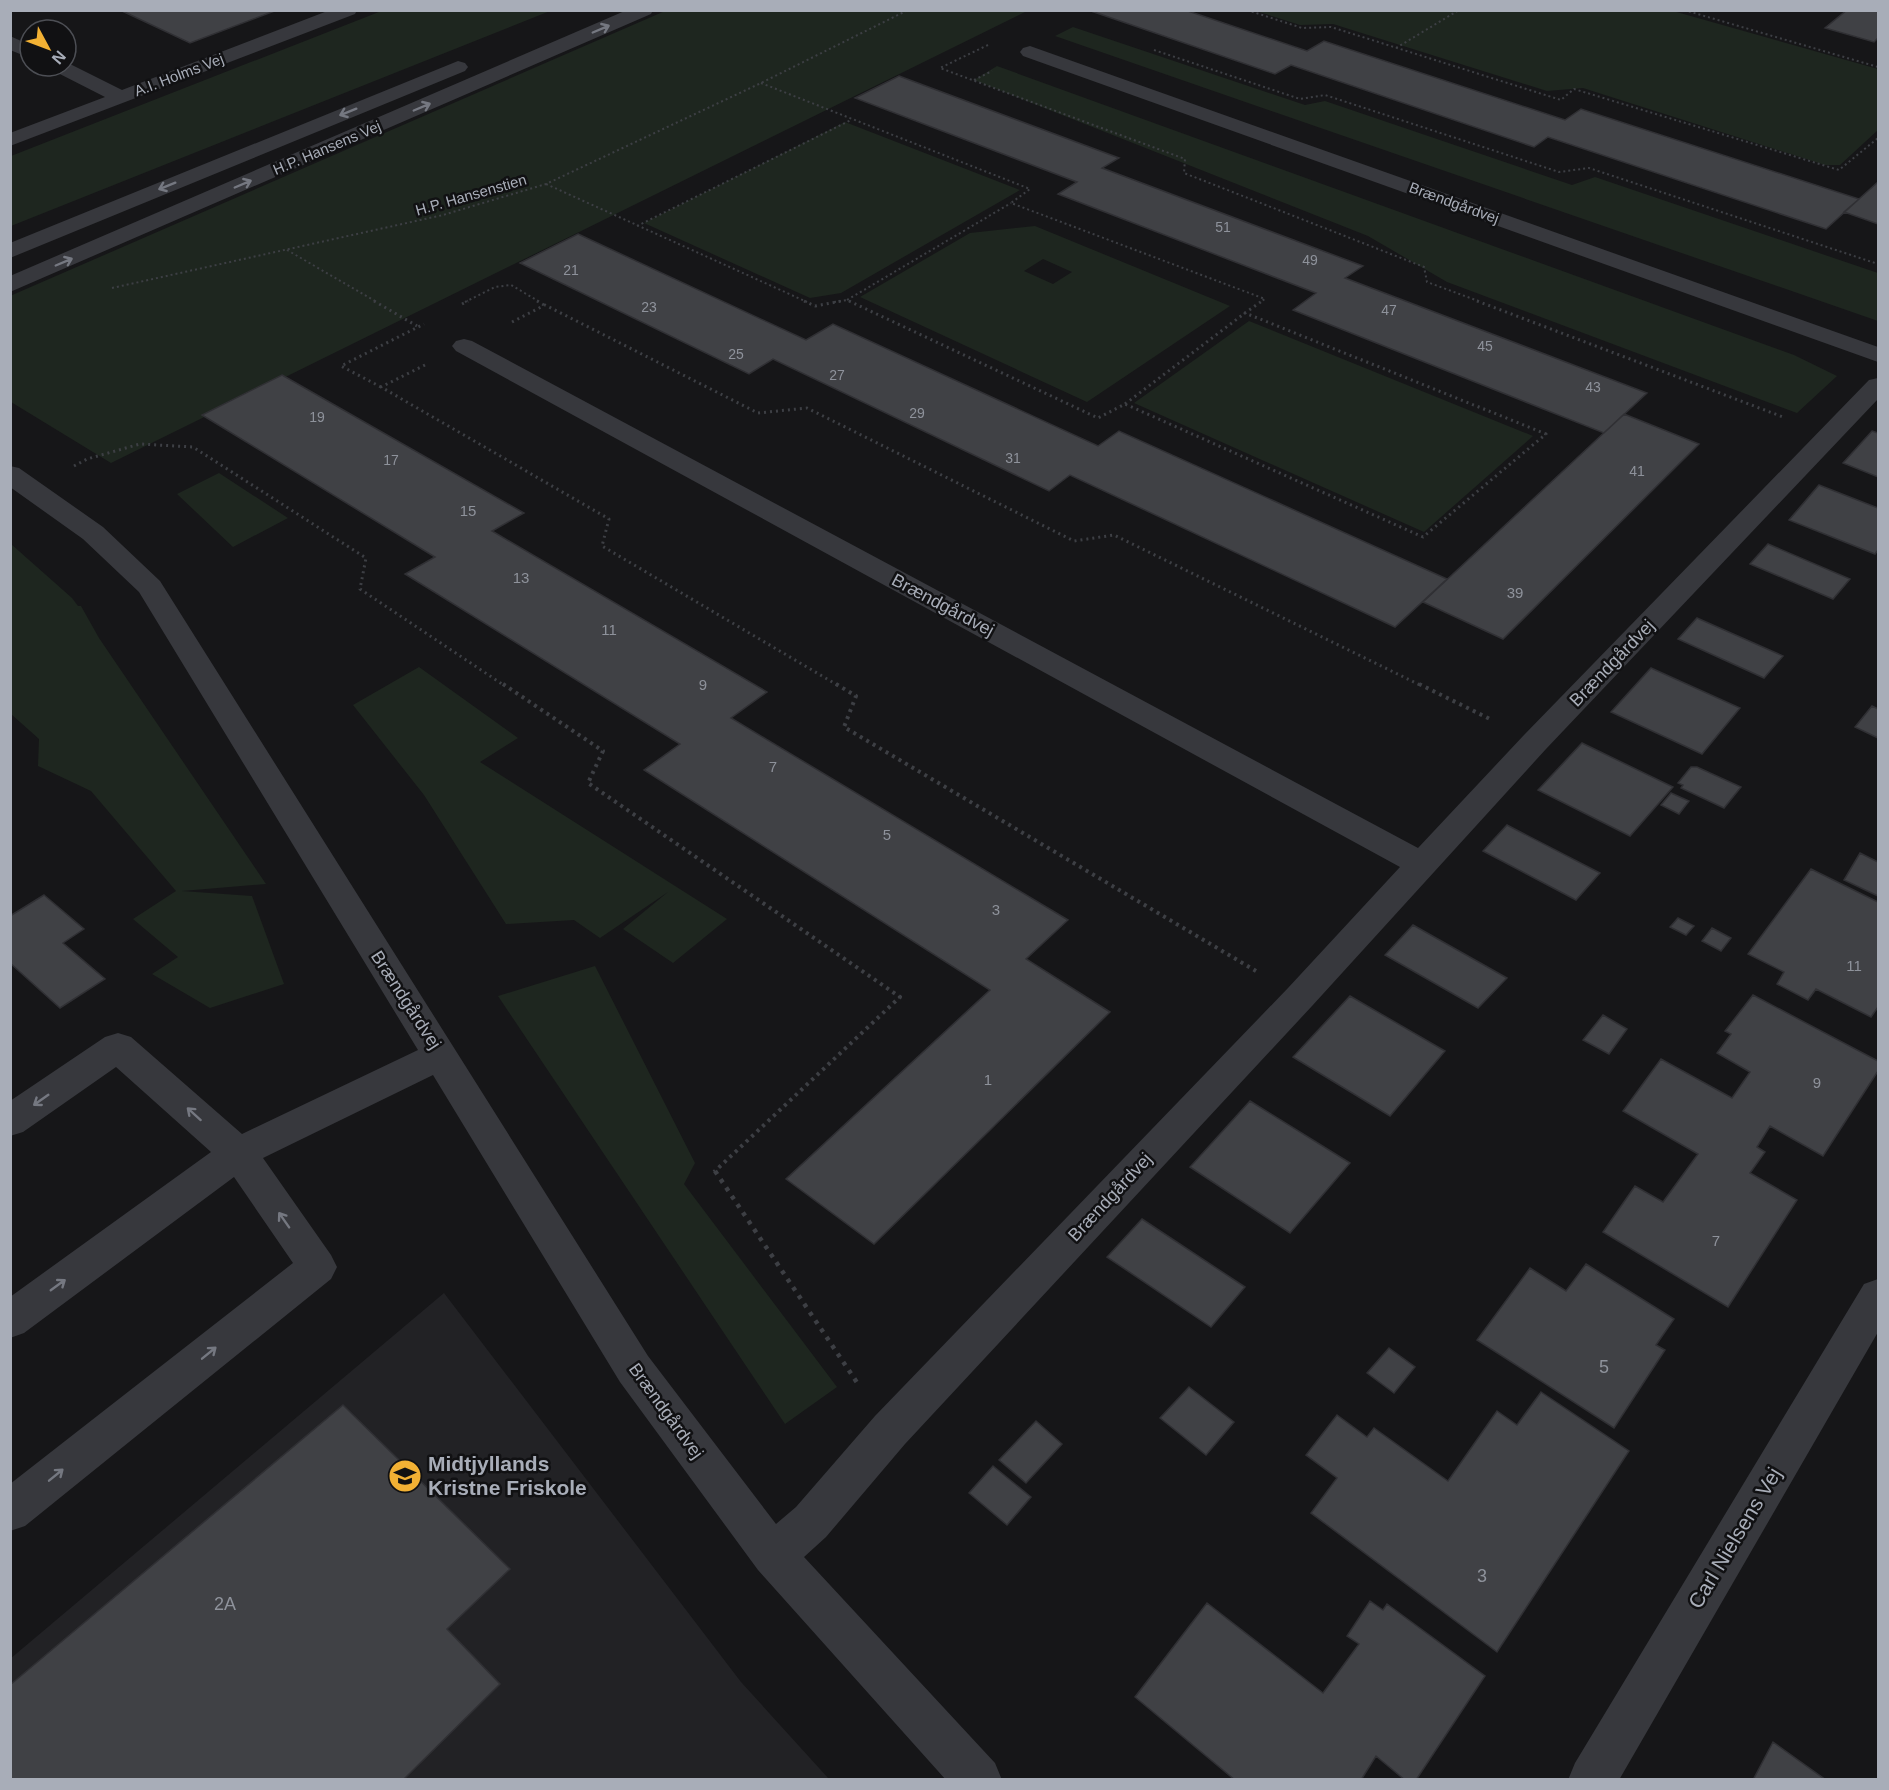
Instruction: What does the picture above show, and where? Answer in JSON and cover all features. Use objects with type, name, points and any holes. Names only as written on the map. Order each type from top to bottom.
[{"type":"street","name":"A.I. Holms Vej","points":[[16,133],[121,97],[348,10]]},
{"type":"street","points":[[552,28],[596,10]]},
{"type":"street","name":"H.P. Hansens Vej","points":[[10,285],[644,10]]},
{"type":"street","name":"Brændgårdvej","points":[[1030,52],[1878,355]]},
{"type":"street","name":"H.P. Hansens Vej","points":[[10,251],[475,60]]},
{"type":"street","points":[[78,76],[121,97]]},
{"type":"street","name":"Brændgårdvej","points":[[464,346],[1423,865]]},
{"type":"street","name":"Brændgårdvej","points":[[774,1555],[811,1522],[890,1430],[1423,865],[1535,742],[1878,386]]},
{"type":"street","name":"Brændgårdvej","points":[[21,481],[93,533],[150,587],[634,1369],[774,1555],[978,1779]]},
{"type":"street","points":[[10,1121],[118,1047],[238,1153],[317,1267],[10,1511]]},
{"type":"street","points":[[10,1320],[238,1153],[441,1054]]},
{"type":"street","name":"Carl Nielsens Vej","points":[[1592,1779],[1878,1296]]},
{"type":"path","name":"H.P. Hansenstien","points":[[105,290],[443,215],[546,184],[908,10]]},
{"type":"path","points":[[1247,10],[1302,28],[1330,27],[1561,100],[1574,89],[1839,170],[1878,138]]},
{"type":"path","points":[[1396,48],[1458,10]]},
{"type":"path","points":[[1683,10],[1878,67]]},
{"type":"path","points":[[546,184],[815,306],[847,300],[1011,203],[1030,189],[760,83]]},
{"type":"path","points":[[636,226],[851,120]]},
{"type":"path","points":[[847,300],[1098,418],[1125,404],[1265,299],[1011,203]]},
{"type":"path","points":[[287,250],[418,327]]},
{"type":"path","points":[[1125,404],[1424,537],[1546,434],[1245,313]]},
{"type":"path","points":[[21,481],[140,444],[193,447],[366,558],[360,589],[603,751],[588,783],[900,997],[714,1172],[890,1430]]},
{"type":"shaded area","points":[[384,10],[550,11],[11,226],[11,156]]},
{"type":"shaded area","points":[[665,11],[1027,11],[111,463],[11,402],[10,296]]},
{"type":"shaded area","points":[[1256,11],[1673,11],[1878,69],[1878,130],[1840,165],[1825,165],[1583,88],[1547,91],[1333,24],[1300,25]]},
{"type":"shaded area","points":[[1073,27],[1305,105],[1325,101],[1572,185],[1595,177],[1878,273],[1878,321],[1055,36]]},
{"type":"shaded area","points":[[997,66],[1794,355],[1837,376],[1797,413],[1447,282],[1368,236],[974,80]]},
{"type":"shaded area","points":[[845,122],[1020,190],[841,293],[810,298],[644,223]]},
{"type":"shaded area","points":[[1035,226],[1230,306],[1087,402],[860,297],[970,233]],"holes":[[[1043,259],[1072,272],[1053,284],[1024,271]]]},
{"type":"shaded area","points":[[1249,321],[1533,436],[1424,532],[1134,403]]},
{"type":"shaded area","points":[[219,473],[288,518],[233,547],[177,494]]},
{"type":"shaded area","points":[[11,544],[78,606],[81,606],[99,638],[266,884],[182,891],[252,896],[284,984],[210,1008],[152,974],[178,957],[133,919],[176,891],[91,791],[38,766],[39,739],[11,714]]},
{"type":"shaded area","points":[[419,667],[518,738],[480,762],[727,919],[673,963],[623,929],[668,892],[600,938],[574,920],[506,924],[424,795],[353,705]]},
{"type":"shaded area","points":[[595,966],[695,1163],[684,1184],[837,1387],[785,1424],[498,996]]},
{"type":"shaded area","name":"Midtjyllands Kristne Friskole","points":[[444,1293],[741,1682],[829,1779],[11,1779],[10,1659]]},
{"type":"building","points":[[120,10],[277,10],[190,43]]},
{"type":"building","points":[[1088,10],[1185,10],[1307,51],[1324,41],[1565,120],[1581,109],[1859,199],[1826,229],[1548,137],[1534,147],[1291,65],[1275,74]]},
{"type":"building","points":[[1847,10],[1878,10],[1878,38],[1874,42],[1825,28]]},
{"type":"building","points":[[899,76],[1119,158],[1102,168],[1363,266],[1345,278],[1647,393],[1604,433],[1293,310],[1316,293],[1058,194],[1077,182],[855,98]]},
{"type":"building","points":[[1878,182],[1878,224],[1844,212],[1859,199]]},
{"type":"building","points":[[578,234],[806,340],[833,324],[1098,446],[1119,431],[1447,579],[1395,627],[1070,475],[1049,491],[773,359],[749,374],[520,263]]},
{"type":"building","points":[[282,375],[524,513],[492,531],[767,692],[731,718],[1068,920],[1026,959],[1110,1012],[874,1244],[786,1179],[990,990],[644,770],[680,744],[405,574],[435,557],[202,415]]},
{"type":"building","points":[[1624,414],[1699,444],[1503,639],[1423,602]]},
{"type":"building","points":[[1872,431],[1878,433],[1878,477],[1843,463]]},
{"type":"building","points":[[1819,485],[1878,508],[1878,550],[1875,554],[1789,520]]},
{"type":"building","points":[[1768,544],[1850,579],[1833,599],[1750,564]]},
{"type":"building","points":[[1697,618],[1783,656],[1764,678],[1678,639]]},
{"type":"building","points":[[1651,668],[1740,708],[1702,754],[1611,712]]},
{"type":"building","points":[[1872,706],[1878,709],[1878,738],[1855,727]]},
{"type":"building","points":[[1582,743],[1673,787],[1630,836],[1538,790]]},
{"type":"building","points":[[1691,767],[1697,767],[1741,787],[1724,808],[1681,788],[1683,785],[1678,783]]},
{"type":"building","points":[[1671,793],[1689,801],[1679,814],[1661,805]]},
{"type":"building","points":[[1507,825],[1600,873],[1576,900],[1483,851]]},
{"type":"building","points":[[1860,853],[1878,862],[1878,896],[1844,880]]},
{"type":"building","points":[[1811,869],[1878,902],[1878,1007],[1871,1017],[1816,989],[1808,1000],[1777,984],[1784,972],[1748,954]]},
{"type":"building","points":[[44,895],[84,929],[63,943],[105,979],[60,1008],[10,963],[10,916]]},
{"type":"building","points":[[1678,918],[1694,926],[1686,935],[1670,927]]},
{"type":"building","points":[[1413,925],[1507,978],[1478,1008],[1385,955]]},
{"type":"building","points":[[1712,928],[1731,938],[1721,951],[1702,941]]},
{"type":"building","points":[[1753,995],[1878,1061],[1878,1071],[1823,1156],[1770,1126],[1757,1147],[1765,1152],[1750,1173],[1797,1200],[1728,1307],[1603,1232],[1635,1186],[1663,1202],[1698,1154],[1623,1111],[1661,1059],[1732,1098],[1750,1072],[1717,1053],[1731,1034],[1725,1031]]},
{"type":"building","points":[[1350,996],[1445,1051],[1390,1116],[1293,1057]]},
{"type":"building","points":[[1603,1015],[1627,1029],[1609,1054],[1583,1040]]},
{"type":"building","points":[[1250,1101],[1350,1163],[1290,1233],[1190,1167]]},
{"type":"building","points":[[1142,1219],[1245,1287],[1211,1327],[1107,1257]]},
{"type":"building","points":[[1586,1264],[1674,1319],[1656,1345],[1665,1350],[1614,1428],[1477,1340],[1530,1268],[1566,1291]]},
{"type":"building","points":[[1389,1348],[1415,1367],[1394,1393],[1367,1373]]},
{"type":"building","points":[[1189,1387],[1234,1422],[1206,1455],[1160,1418]]},
{"type":"building","points":[[1541,1392],[1629,1451],[1497,1652],[1311,1513],[1337,1478],[1306,1455],[1337,1415],[1367,1437],[1374,1428],[1448,1481],[1497,1411],[1517,1425]]},
{"type":"building","points":[[343,1405],[510,1569],[447,1629],[500,1684],[403,1780],[10,1780],[10,1685]]},
{"type":"building","points":[[1036,1421],[1062,1444],[1026,1483],[999,1460]]},
{"type":"building","points":[[993,1466],[1031,1497],[1007,1525],[969,1493]]},
{"type":"building","points":[[1370,1601],[1383,1610],[1387,1604],[1485,1676],[1416,1780],[1405,1780],[1376,1756],[1361,1780],[1235,1780],[1135,1697],[1207,1603],[1323,1693],[1359,1644],[1347,1636]]},
{"type":"building","points":[[1773,1742],[1826,1780],[1753,1780]]},
{"type":"place","name":"Midtjyllands Kristne Friskole","points":[[405,1476]]}]
